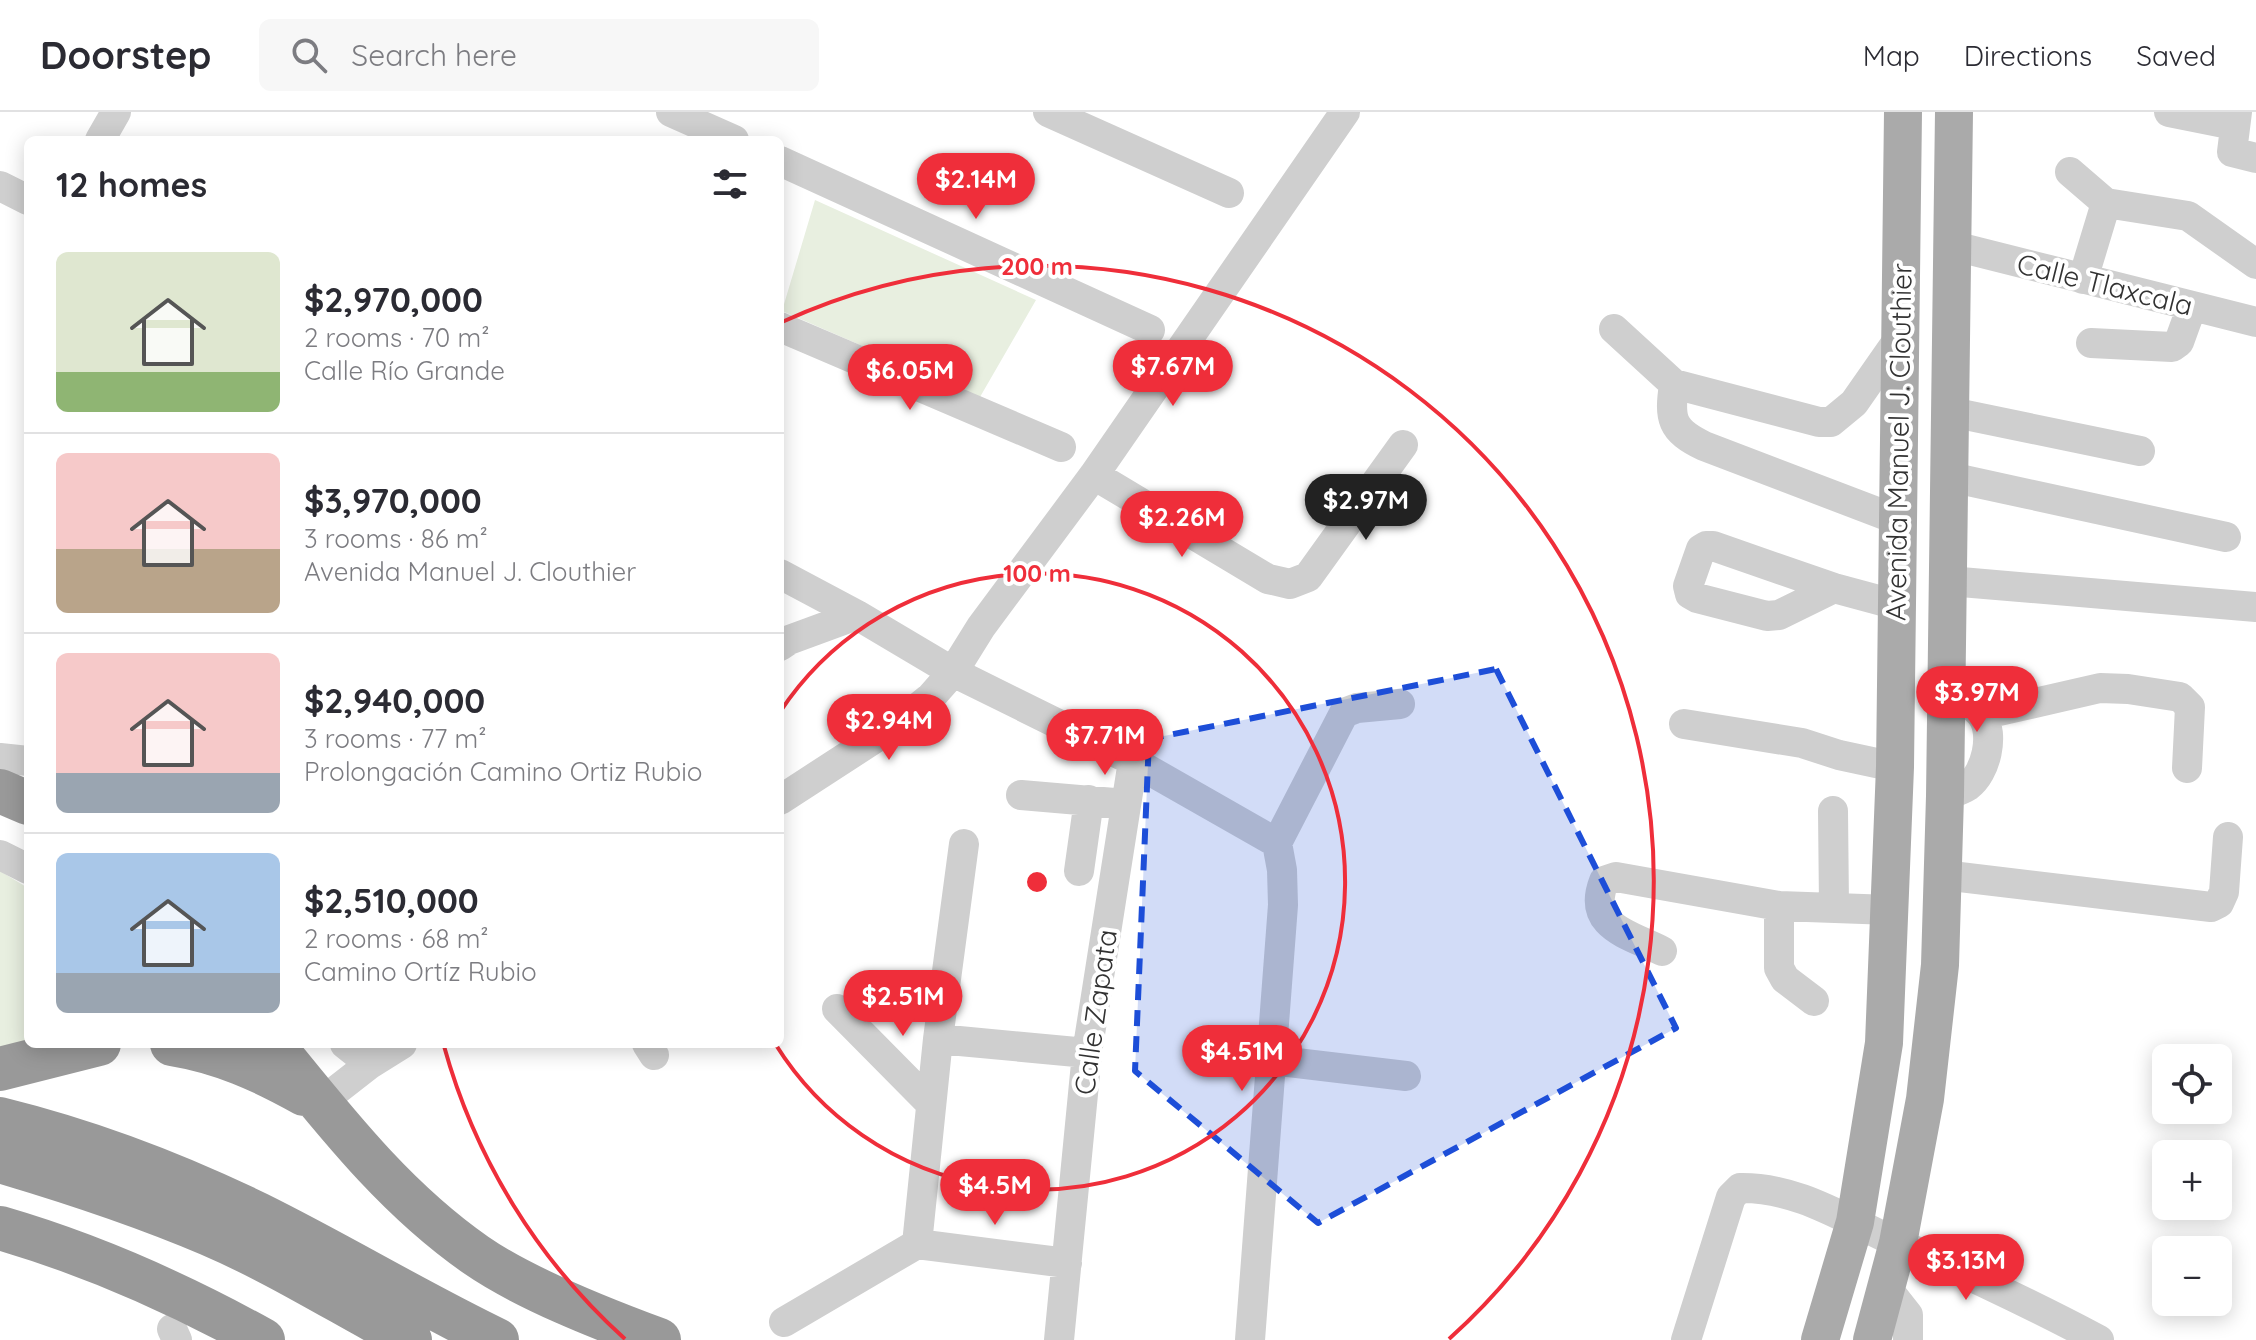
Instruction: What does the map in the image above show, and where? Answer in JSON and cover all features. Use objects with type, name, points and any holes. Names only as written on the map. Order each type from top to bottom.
[{"type":"highway","points":[[0,791],[24,801]]},
{"type":"highway","points":[[0,1069],[83,1048]]},
{"type":"highway","points":[[190,1048],[226,1056],[259,1053],[320,1103],[381,1174],[445,1232],[478,1257],[628,1332],[659,1340]]},
{"type":"highway","points":[[0,1119],[64,1135],[162,1172],[257,1213],[497,1340]]},
{"type":"highway","points":[[0,1161],[92,1188],[210,1234],[302,1279],[410,1340]]},
{"type":"highway","points":[[0,1228],[58,1245],[131,1273],[263,1340]]},
{"type":"main road","name":"Avenida Manuel J. Clouthier","points":[[1820,1340],[1855,1222],[1884,1043],[1895,767],[1903,112]]},
{"type":"main road","name":"Avenida Manuel J. Clouthier","points":[[1872,1340],[1898,1243],[1925,1099],[1940,965],[1949,581],[1954,112]]},
{"type":"street","points":[[102,136],[116,112]]},
{"type":"street","points":[[1048,112],[1229,193]]},
{"type":"street","points":[[784,797],[900,722],[931,697],[953,672],[996,605],[1094,475],[1345,112]]},
{"type":"street","points":[[2169,112],[2236,118],[2232,152],[2256,158]]},
{"type":"street","points":[[690,122],[724,136]]},
{"type":"street","points":[[784,163],[1150,330]]},
{"type":"street","points":[[2070,172],[2106,203],[2188,216],[2256,264]]},
{"type":"street","points":[[0,186],[24,198]]},
{"type":"street","points":[[2083,279],[2106,203]]},
{"type":"street","name":"Calle Tlaxcala","points":[[1954,246],[2256,322]]},
{"type":"street","points":[[2091,343],[2172,347],[2179,342],[2192,306]]},
{"type":"street","points":[[784,329],[1061,447]]},
{"type":"street","points":[[1614,329],[1674,384],[1819,422],[1831,422],[1854,403],[1898,340]]},
{"type":"street","points":[[1674,384],[1671,409],[1674,425],[1685,437],[1898,520]]},
{"type":"street","points":[[1951,412],[2140,451]]},
{"type":"street","points":[[1094,475],[1268,579],[1290,584],[1308,577],[1403,445]]},
{"type":"street","points":[[1950,477],[2226,537]]},
{"type":"street","points":[[784,576],[953,672],[1133,761],[1277,843]]},
{"type":"street","points":[[1949,581],[2256,607]]},
{"type":"street","points":[[1834,588],[1897,605]]},
{"type":"street","points":[[784,640],[857,615]]},
{"type":"street","points":[[1982,715],[2100,688],[2180,697],[2190,707],[2187,768]]},
{"type":"street","points":[[1945,796],[1968,787],[1978,776],[1987,746],[1987,725],[1982,715],[1947,689]]},
{"type":"street","points":[[1250,1340],[1283,905],[1277,843],[1344,713],[1357,708],[1400,704]]},
{"type":"street","points":[[1684,724],[1802,743],[1895,767]]},
{"type":"street","points":[[0,758],[24,761]]},
{"type":"street","name":"Calle Zapata","points":[[1059,1340],[1087,1053],[1133,761]]},
{"type":"street","points":[[1021,795],[1126,804]]},
{"type":"street","points":[[1079,871],[1089,800]]},
{"type":"street","points":[[1833,811],[1834,906]]},
{"type":"street","points":[[1943,875],[2211,907],[2219,903],[2224,892],[2228,837]]},
{"type":"street","points":[[917,1244],[938,1039],[964,844]]},
{"type":"street","points":[[0,855],[24,867]]},
{"type":"street","points":[[1662,951],[1605,921],[1600,912],[1599,894],[1604,881],[1616,877],[1779,906],[1891,910]]},
{"type":"street","points":[[1779,906],[1779,968],[1785,979],[1814,1001]]},
{"type":"street","points":[[837,1009],[931,1104]]},
{"type":"street","points":[[938,1039],[1087,1053]]},
{"type":"street","points":[[350,1048],[370,1064]]},
{"type":"street","points":[[320,1103],[396,1048]]},
{"type":"street","points":[[1271,1060],[1406,1076]]},
{"type":"street","points":[[1686,1340],[1731,1197],[1740,1188],[1757,1188],[1807,1199],[1985,1281],[2058,1331],[2099,1340]]},
{"type":"street","points":[[784,1322],[917,1244],[1067,1263]]},
{"type":"street","points":[[1886,1287],[1908,1315],[1908,1340]]},
{"type":"highlighted area","points":[[1496,669],[1676,1028],[1318,1223],[1135,1071],[1149,739]]},
{"type":"green space","points":[[815,200],[1036,300],[980,397],[784,312]]},
{"type":"green space","points":[[0,871],[24,886],[24,1045],[0,1053]]}]
